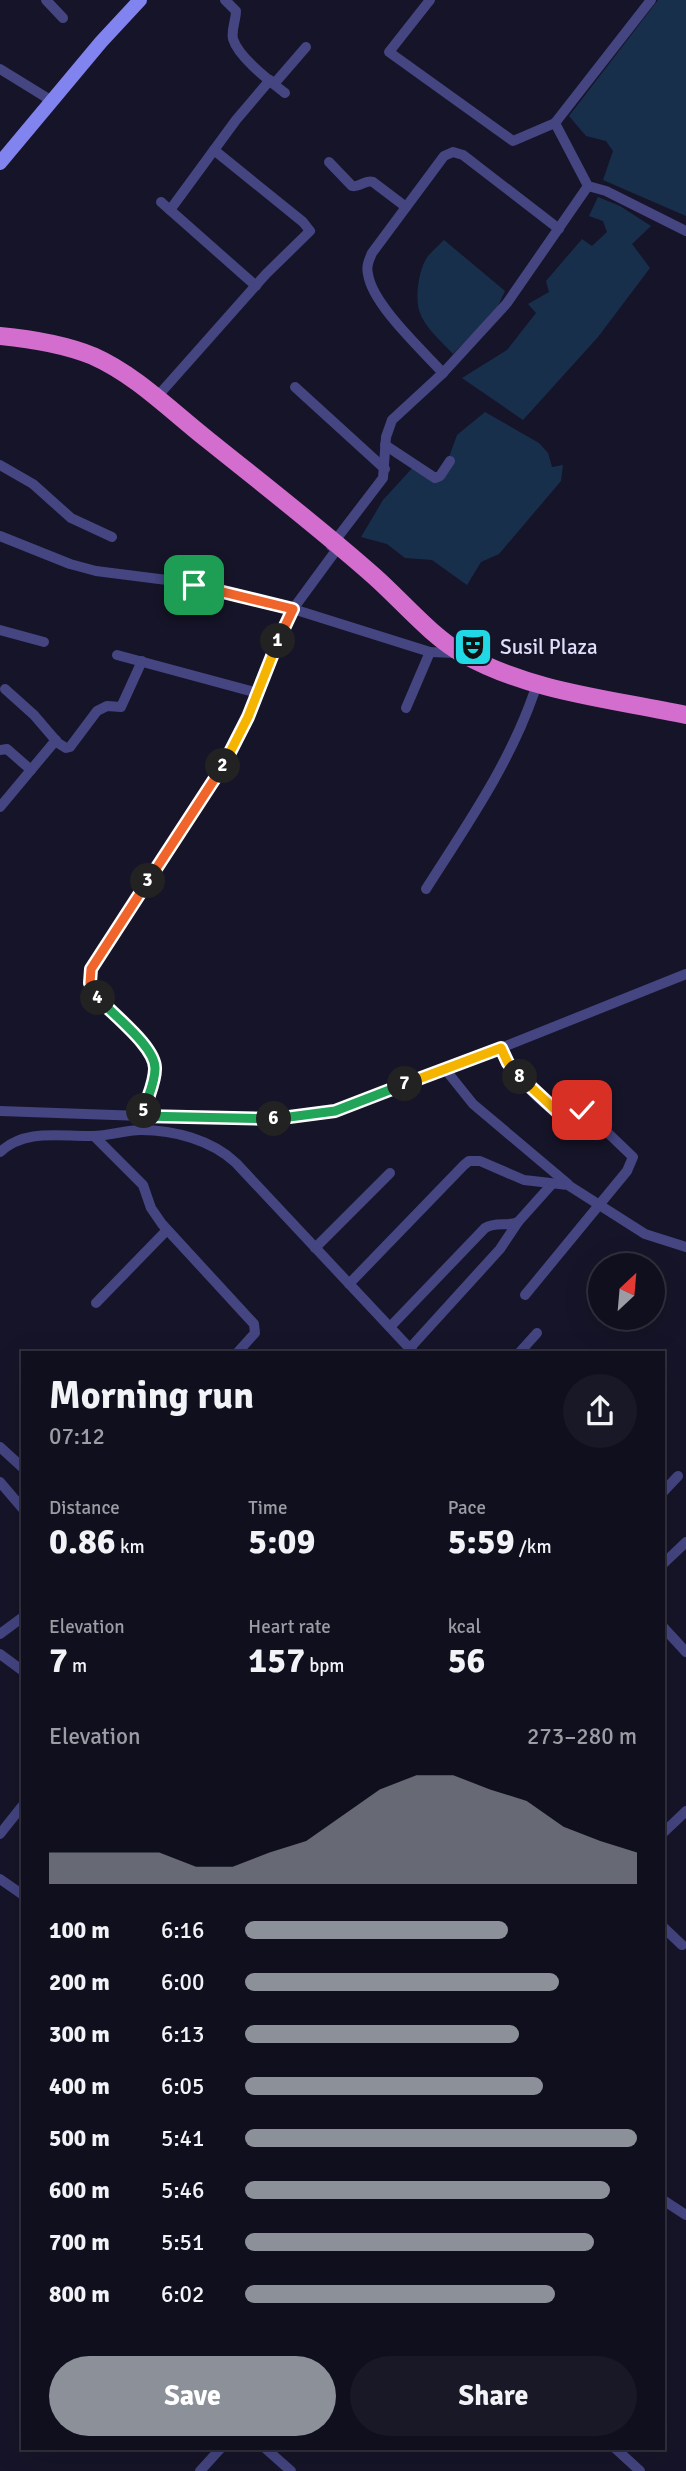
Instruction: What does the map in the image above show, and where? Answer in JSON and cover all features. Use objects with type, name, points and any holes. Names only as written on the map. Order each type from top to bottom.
[{"type":"highway","points":[[0,336],[44,341],[93,357],[123,373],[462,653],[513,675],[579,696],[686,715]]},
{"type":"highway","points":[[0,346],[42,351],[68,358],[108,376],[254,482]]},
{"type":"highway","points":[[334,547],[437,652],[471,670],[577,706],[686,725]]},
{"type":"main road","points":[[0,163],[101,42],[141,0]]},
{"type":"street","points":[[46,0],[63,18]]},
{"type":"street","points":[[225,0],[236,11],[233,31],[235,43],[245,56],[285,93]]},
{"type":"street","points":[[430,0],[389,52],[513,141],[555,123],[651,0]]},
{"type":"street","points":[[170,211],[214,150],[306,47]]},
{"type":"street","points":[[0,69],[52,101]]},
{"type":"street","points":[[555,123],[588,186],[606,191],[686,231]]},
{"type":"street","points":[[156,398],[256,286],[310,231],[303,222],[214,150]]},
{"type":"street","points":[[443,373],[385,307],[367,272],[372,253],[444,156],[453,152],[474,163],[559,229]]},
{"type":"street","points":[[328,162],[352,186],[372,182],[406,207]]},
{"type":"street","points":[[142,1130],[142,1116],[155,1073],[153,1058],[142,1042],[93,991],[89,977],[91,969],[240,735],[293,609],[355,512],[379,485],[385,470],[385,445],[392,420],[443,373],[507,303],[588,186]]},
{"type":"street","points":[[160,202],[256,286]]},
{"type":"street","points":[[295,387],[385,470]]},
{"type":"street","points":[[385,445],[435,478],[440,476],[450,461]]},
{"type":"street","points":[[0,465],[33,484],[71,518],[112,537]]},
{"type":"street","points":[[0,536],[46,556],[83,567],[221,590],[437,652],[462,653]]},
{"type":"street","points":[[0,630],[44,642]]},
{"type":"street","points":[[406,708],[437,652]]},
{"type":"street","points":[[117,655],[258,692]]},
{"type":"street","points":[[5,689],[34,715],[62,746],[70,747],[97,711],[107,706],[121,707],[142,661]]},
{"type":"street","points":[[426,889],[497,777],[518,736],[534,693]]},
{"type":"street","points":[[0,807],[56,740]]},
{"type":"street","points":[[1,749],[10,752],[31,769]]},
{"type":"street","points":[[0,1111],[237,1119],[310,1116],[335,1111],[686,974]]},
{"type":"street","points":[[501,1048],[514,1072],[555,1111],[566,1118],[578,1110],[586,1112],[632,1157],[630,1167],[525,1295]]},
{"type":"street","points":[[445,1069],[473,1104],[568,1185],[645,1234],[686,1247]]},
{"type":"street","points":[[0,1152],[11,1143],[31,1136],[94,1136],[142,1130],[203,1141],[220,1150],[412,1350],[500,1249],[518,1222],[552,1184]]},
{"type":"street","points":[[94,1136],[143,1185],[151,1208],[167,1230],[254,1324],[255,1333],[239,1351]]},
{"type":"street","points":[[349,1284],[469,1161],[480,1161],[524,1180],[568,1185]]},
{"type":"street","points":[[315,1248],[390,1173]]},
{"type":"street","points":[[390,1326],[485,1228],[491,1224],[513,1225],[518,1222]]},
{"type":"street","points":[[96,1303],[167,1230]]},
{"type":"street","points":[[521,1351],[537,1333]]},
{"type":"street","points":[[0,1447],[21,1466]]},
{"type":"street","points":[[665,1490],[678,1476]]},
{"type":"street","points":[[0,1482],[21,1507]]},
{"type":"street","points":[[665,1562],[686,1542]]},
{"type":"street","points":[[0,1634],[21,1618]]},
{"type":"street","points":[[665,1630],[686,1651]]},
{"type":"street","points":[[0,1654],[21,1670]]},
{"type":"street","points":[[0,1834],[21,1808]]},
{"type":"street","points":[[665,1831],[686,1811]]},
{"type":"street","points":[[0,1879],[21,1894]]},
{"type":"street","points":[[665,1929],[682,1945]]},
{"type":"street","points":[[665,2201],[686,2215]]},
{"type":"street","points":[[200,2471],[219,2450]]},
{"type":"street","points":[[267,2450],[291,2471]]},
{"type":"street","points":[[617,2450],[640,2471]]},
{"type":"water","points":[[658,0],[686,0],[686,216],[603,180],[613,151],[606,141],[586,136],[569,116]]},
{"type":"water","points":[[598,197],[620,206],[651,226],[632,244],[650,268],[598,337],[523,420],[462,378],[507,350],[536,313],[528,304],[549,292],[546,281],[582,239],[592,246],[607,232],[603,221],[589,216]]},
{"type":"water","points":[[444,240],[505,291],[496,310],[453,354],[425,322],[417,297],[422,267],[428,256]]},
{"type":"water","points":[[485,412],[539,443],[548,453],[552,467],[563,465],[561,481],[499,554],[481,562],[467,585],[432,560],[405,558],[387,544],[361,537],[383,500],[416,464],[436,478],[446,465],[457,435]]},
{"type":"place","name":"Susil Plaza","points":[[473,647]]},
{"type":"route","points":[[194,585],[293,609],[240,735],[91,969],[89,977],[93,991],[142,1042],[153,1058],[156,1068],[142,1116],[237,1119],[310,1116],[335,1111],[501,1048],[514,1072],[555,1111],[566,1118],[582,1110]]}]
